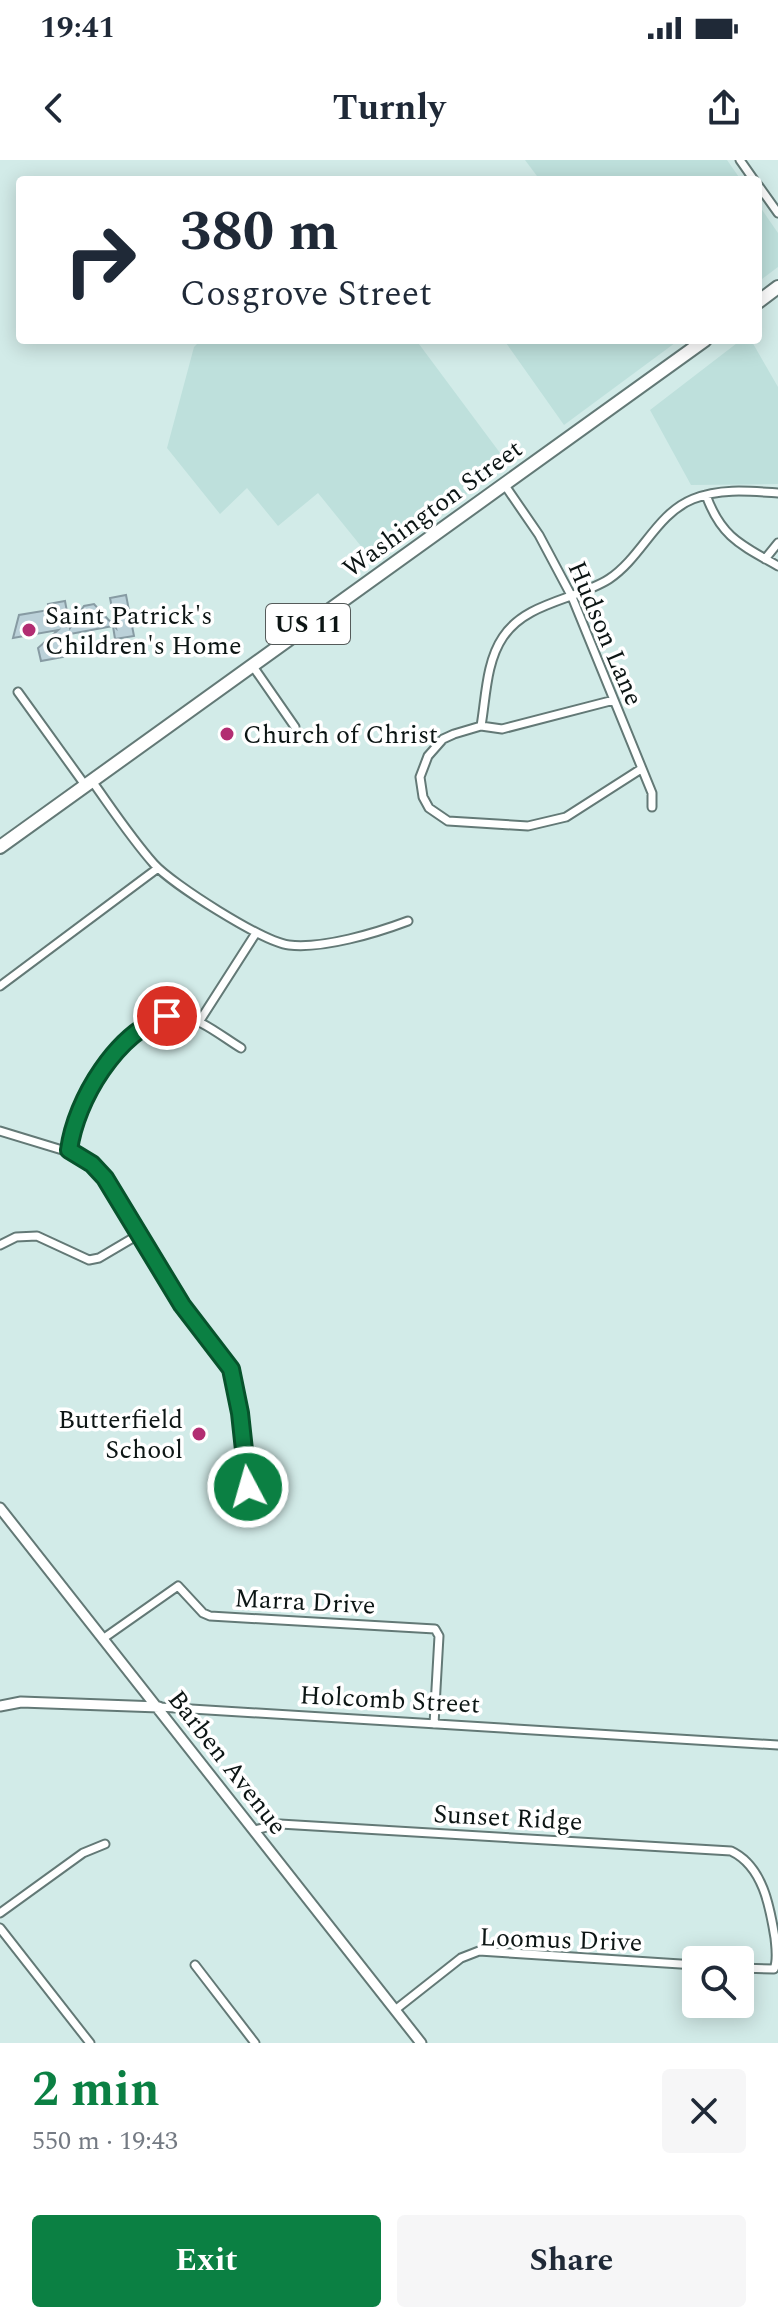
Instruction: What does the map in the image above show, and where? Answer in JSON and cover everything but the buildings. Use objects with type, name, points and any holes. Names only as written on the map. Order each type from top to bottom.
[{"type":"main road","name":"Washington Street","points":[[0,847],[699,344]]},
{"type":"street","points":[[762,191],[778,213]]},
{"type":"street","name":"Hudson Lane","points":[[504,484],[539,535],[572,597],[652,793],[652,807]]},
{"type":"street","points":[[481,726],[491,662],[504,634],[528,614],[592,590],[624,568],[675,509],[706,495],[735,490],[778,493]]},
{"type":"street","points":[[706,495],[713,514],[733,540],[778,566]]},
{"type":"street","points":[[765,559],[778,543]]},
{"type":"street","points":[[252,665],[295,727]]},
{"type":"street","points":[[18,692],[158,868],[256,933],[282,944],[305,945],[380,931],[408,921]]},
{"type":"street","points":[[614,700],[502,729],[481,726],[443,739],[428,756],[423,768],[420,788],[423,797],[429,808],[448,821],[528,826],[566,817],[641,769]]},
{"type":"street","points":[[0,986],[158,868]]},
{"type":"street","points":[[199,1022],[256,933]]},
{"type":"street","points":[[69,1150],[79,1116],[121,1044],[154,1020],[167,1016],[199,1022],[241,1048]]},
{"type":"street","points":[[0,1131],[69,1150],[92,1164],[105,1178],[182,1305],[231,1369],[240,1413],[248,1487]]},
{"type":"street","points":[[0,1245],[16,1237],[37,1236],[89,1260],[99,1258],[138,1235]]},
{"type":"street","name":"Barben Avenue","points":[[0,1508],[421,2043]]},
{"type":"street","name":"Marra Drive","points":[[104,1638],[178,1586],[203,1613],[210,1616],[435,1629],[439,1636],[434,1724]]},
{"type":"street","name":"Holcomb Street","points":[[0,1706],[21,1702],[159,1707],[778,1745]]},
{"type":"street","name":"Sunset Ridge","points":[[254,1830],[280,1824],[720,1850],[739,1855],[753,1871],[769,1904],[777,1964]]},
{"type":"street","points":[[0,1913],[83,1853],[105,1844]]},
{"type":"street","points":[[0,1928],[90,2043]]},
{"type":"street","name":"Loomus Drive","points":[[395,2010],[461,1958],[479,1951],[682,1964]]},
{"type":"street","points":[[754,1968],[770,1969],[777,1964]]},
{"type":"street","points":[[195,1965],[255,2043]]},
{"type":"shaded area","points":[[525,160],[727,160],[738,176],[537,176]]},
{"type":"shaded area","points":[[762,210],[778,233],[778,267],[762,279]]},
{"type":"shaded area","points":[[197,344],[419,344],[506,461],[485,481],[373,561],[318,493],[278,526],[247,488],[220,514],[167,448]]},
{"type":"shaded area","points":[[507,344],[674,344],[564,425]]},
{"type":"shaded area","points":[[736,344],[753,344],[778,387],[778,484],[691,485],[650,410]]},
{"type":"place","name":"Saint Patrick's Children's Home","points":[[29,630]]},
{"type":"place","name":"Church of Christ","points":[[227,734]]},
{"type":"place","name":"Butterfield School","points":[[199,1434]]},
{"type":"route","points":[[167,1016],[138,1030],[121,1044],[106,1064],[79,1116],[69,1150],[82,1156],[105,1178],[182,1305],[231,1369],[240,1413],[248,1487]]}]
